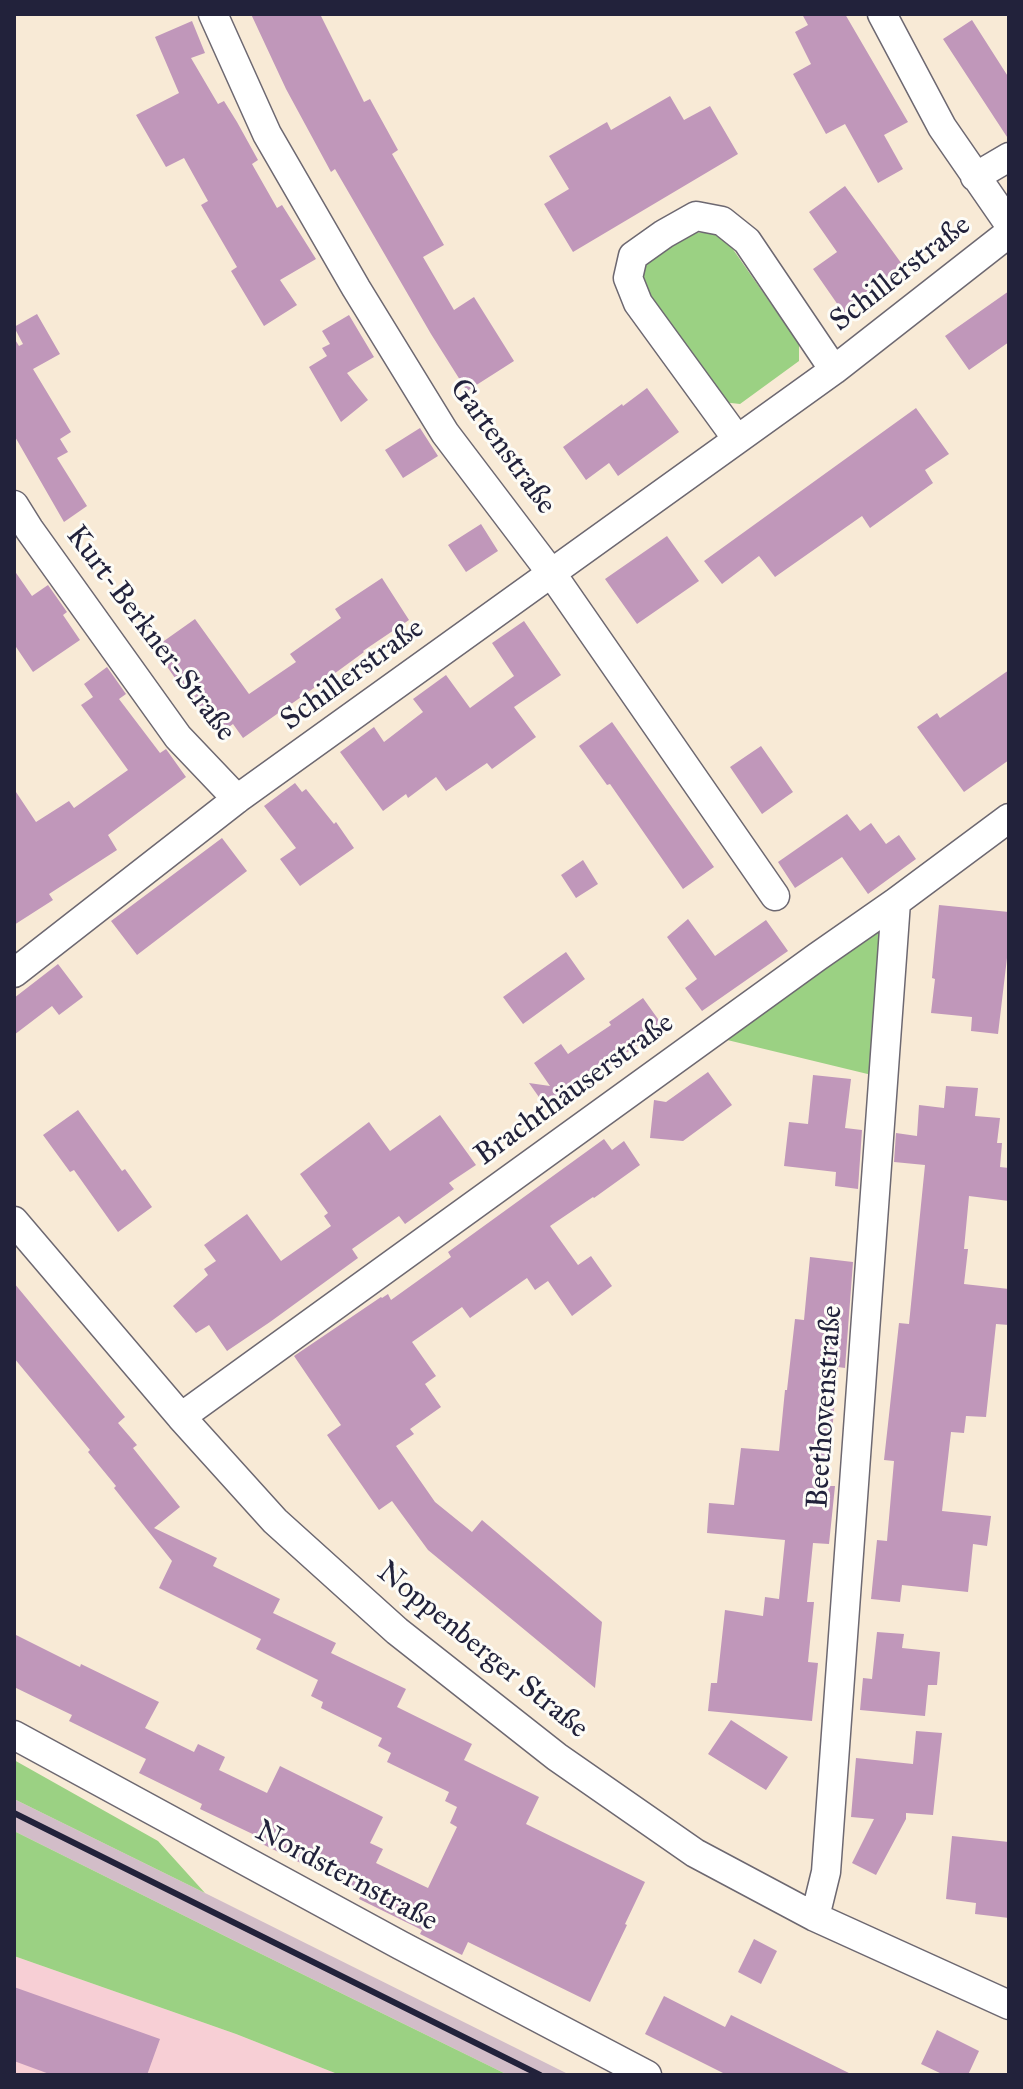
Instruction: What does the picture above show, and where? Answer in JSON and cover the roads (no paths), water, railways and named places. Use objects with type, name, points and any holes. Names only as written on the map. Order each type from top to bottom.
[{"type":"street","name":"Gartenstraße","points":[[213,14],[267,134],[364,302],[445,433],[552,574],[775,896]]},
{"type":"street","points":[[882,14],[942,127],[1009,224]]},
{"type":"street","name":"Schillerstraße","points":[[975,177],[1009,157]]},
{"type":"street","name":"Schillerstraße","points":[[737,439],[638,303],[628,278],[633,256],[696,216],[722,221],[747,241],[834,370]]},
{"type":"street","name":"Schillerstraße","points":[[14,973],[237,799],[834,370],[1009,233]]},
{"type":"street","name":"Kurt-Berkner-Straße","points":[[14,505],[178,737],[237,799]]},
{"type":"street","name":"Brachthäuserstraße","points":[[181,1417],[1009,818]]},
{"type":"street","name":"Beethovenstraße","points":[[815,1917],[826,1872],[896,902]]},
{"type":"street","name":"Noppenberger Straße","points":[[14,1221],[181,1417],[275,1521],[422,1651],[557,1757],[695,1853],[815,1917],[1009,2005]]},
{"type":"street","name":"Nordsternstraße","points":[[14,1735],[647,2075]]},
{"type":"railway","points":[[14,1813],[540,2075]]}]
